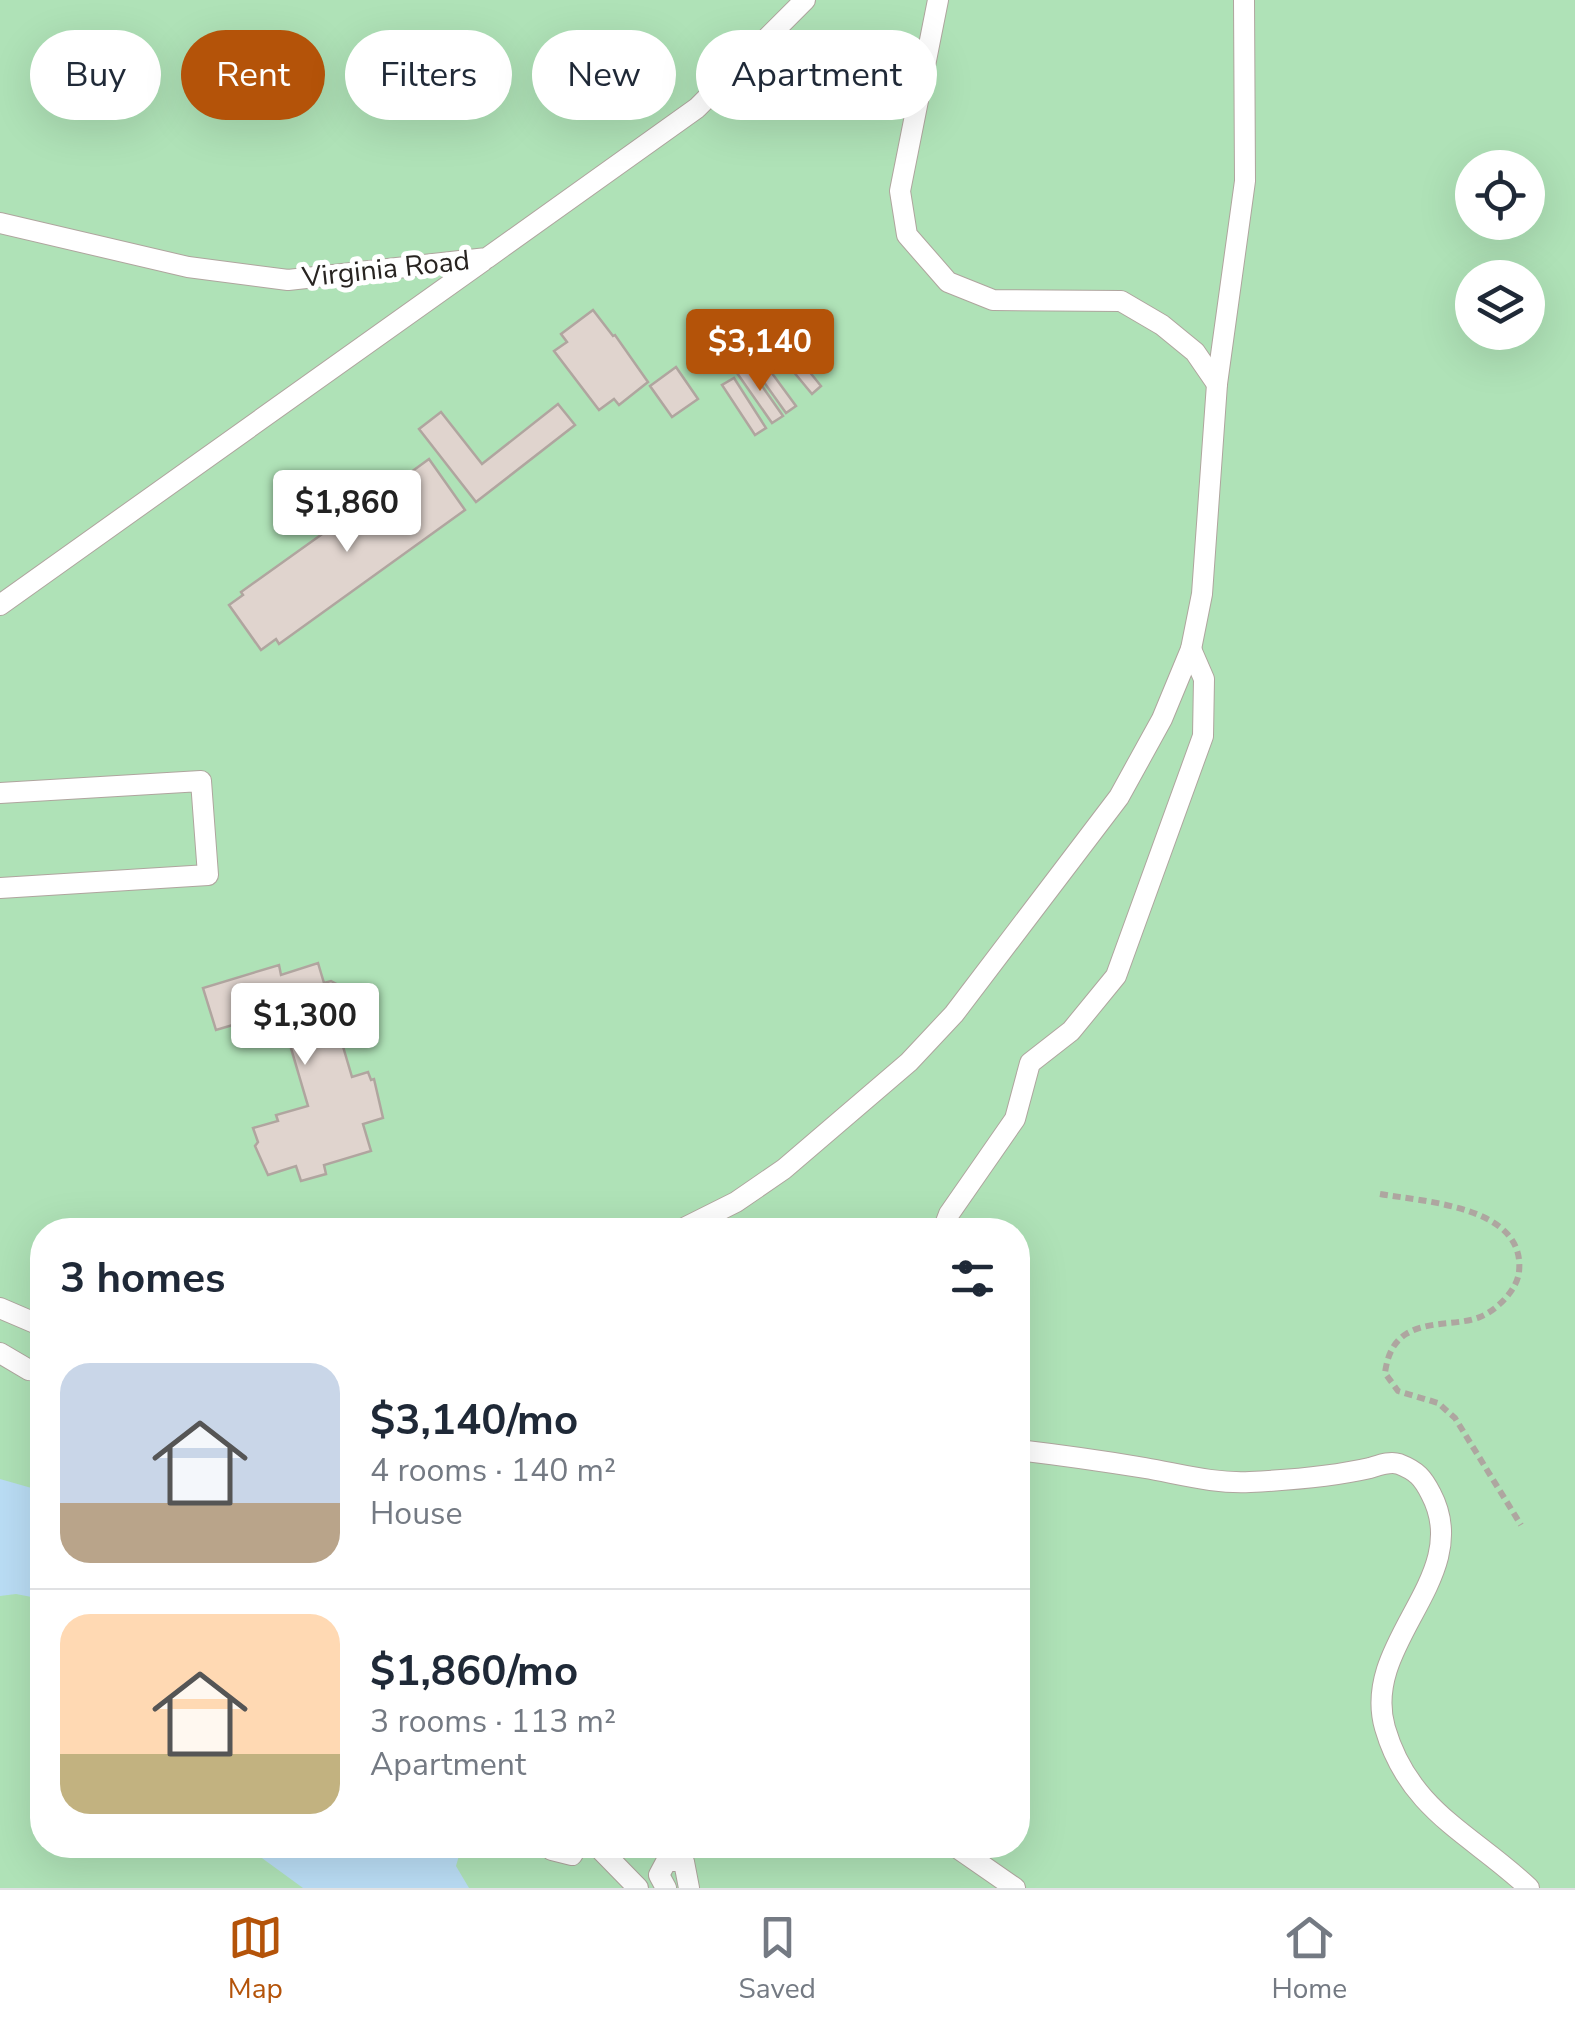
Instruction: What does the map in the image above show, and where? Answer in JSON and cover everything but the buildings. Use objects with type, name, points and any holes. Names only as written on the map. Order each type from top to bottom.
[{"type":"lane","name":"Virginia Road","points":[[0,222],[188,267],[288,280],[488,258],[697,108],[805,0]]},
{"type":"lane","points":[[938,0],[900,192],[907,235],[948,282],[993,300],[1122,302],[1162,325],[1195,352],[1217,384]]},
{"type":"lane","points":[[704,1218],[736,1202],[784,1169],[908,1062],[954,1014],[1120,797],[1162,718],[1191,649],[1202,594],[1217,384],[1244,180],[1244,0]]},
{"type":"lane","points":[[0,604],[488,258]]},
{"type":"lane","points":[[947,1218],[1016,1119],[1030,1063],[1071,1031],[1116,976],[1203,736],[1204,679],[1191,649]]},
{"type":"lane","points":[[0,888],[208,874],[201,781],[3,787]]},
{"type":"lane","points":[[0,1308],[30,1321]]},
{"type":"lane","points":[[0,1353],[30,1370]]},
{"type":"lane","points":[[1030,1452],[1232,1483],[1321,1478],[1394,1462],[1421,1474],[1440,1510],[1444,1541],[1435,1573],[1400,1634],[1384,1682],[1384,1724],[1400,1770],[1427,1806],[1529,1888]]},
{"type":"lane","points":[[609,1858],[638,1888]]},
{"type":"lane","points":[[971,1858],[1014,1888]]},
{"type":"lane","points":[[666,1888],[658,1875],[667,1860],[684,1862],[689,1888]]},
{"type":"path","points":[[1380,1194],[1478,1213],[1500,1227],[1518,1250],[1519,1276],[1503,1301],[1480,1317],[1436,1323],[1405,1334],[1388,1355],[1385,1373],[1398,1391],[1438,1404],[1455,1418],[1520,1525]]},
{"type":"green space","points":[[0,0],[1575,0],[1575,1888],[0,1888]]},
{"type":"water","points":[[0,1479],[30,1488],[30,1597],[0,1596]]},
{"type":"water","points":[[262,1858],[458,1858],[456,1866],[469,1888],[303,1888]]}]
